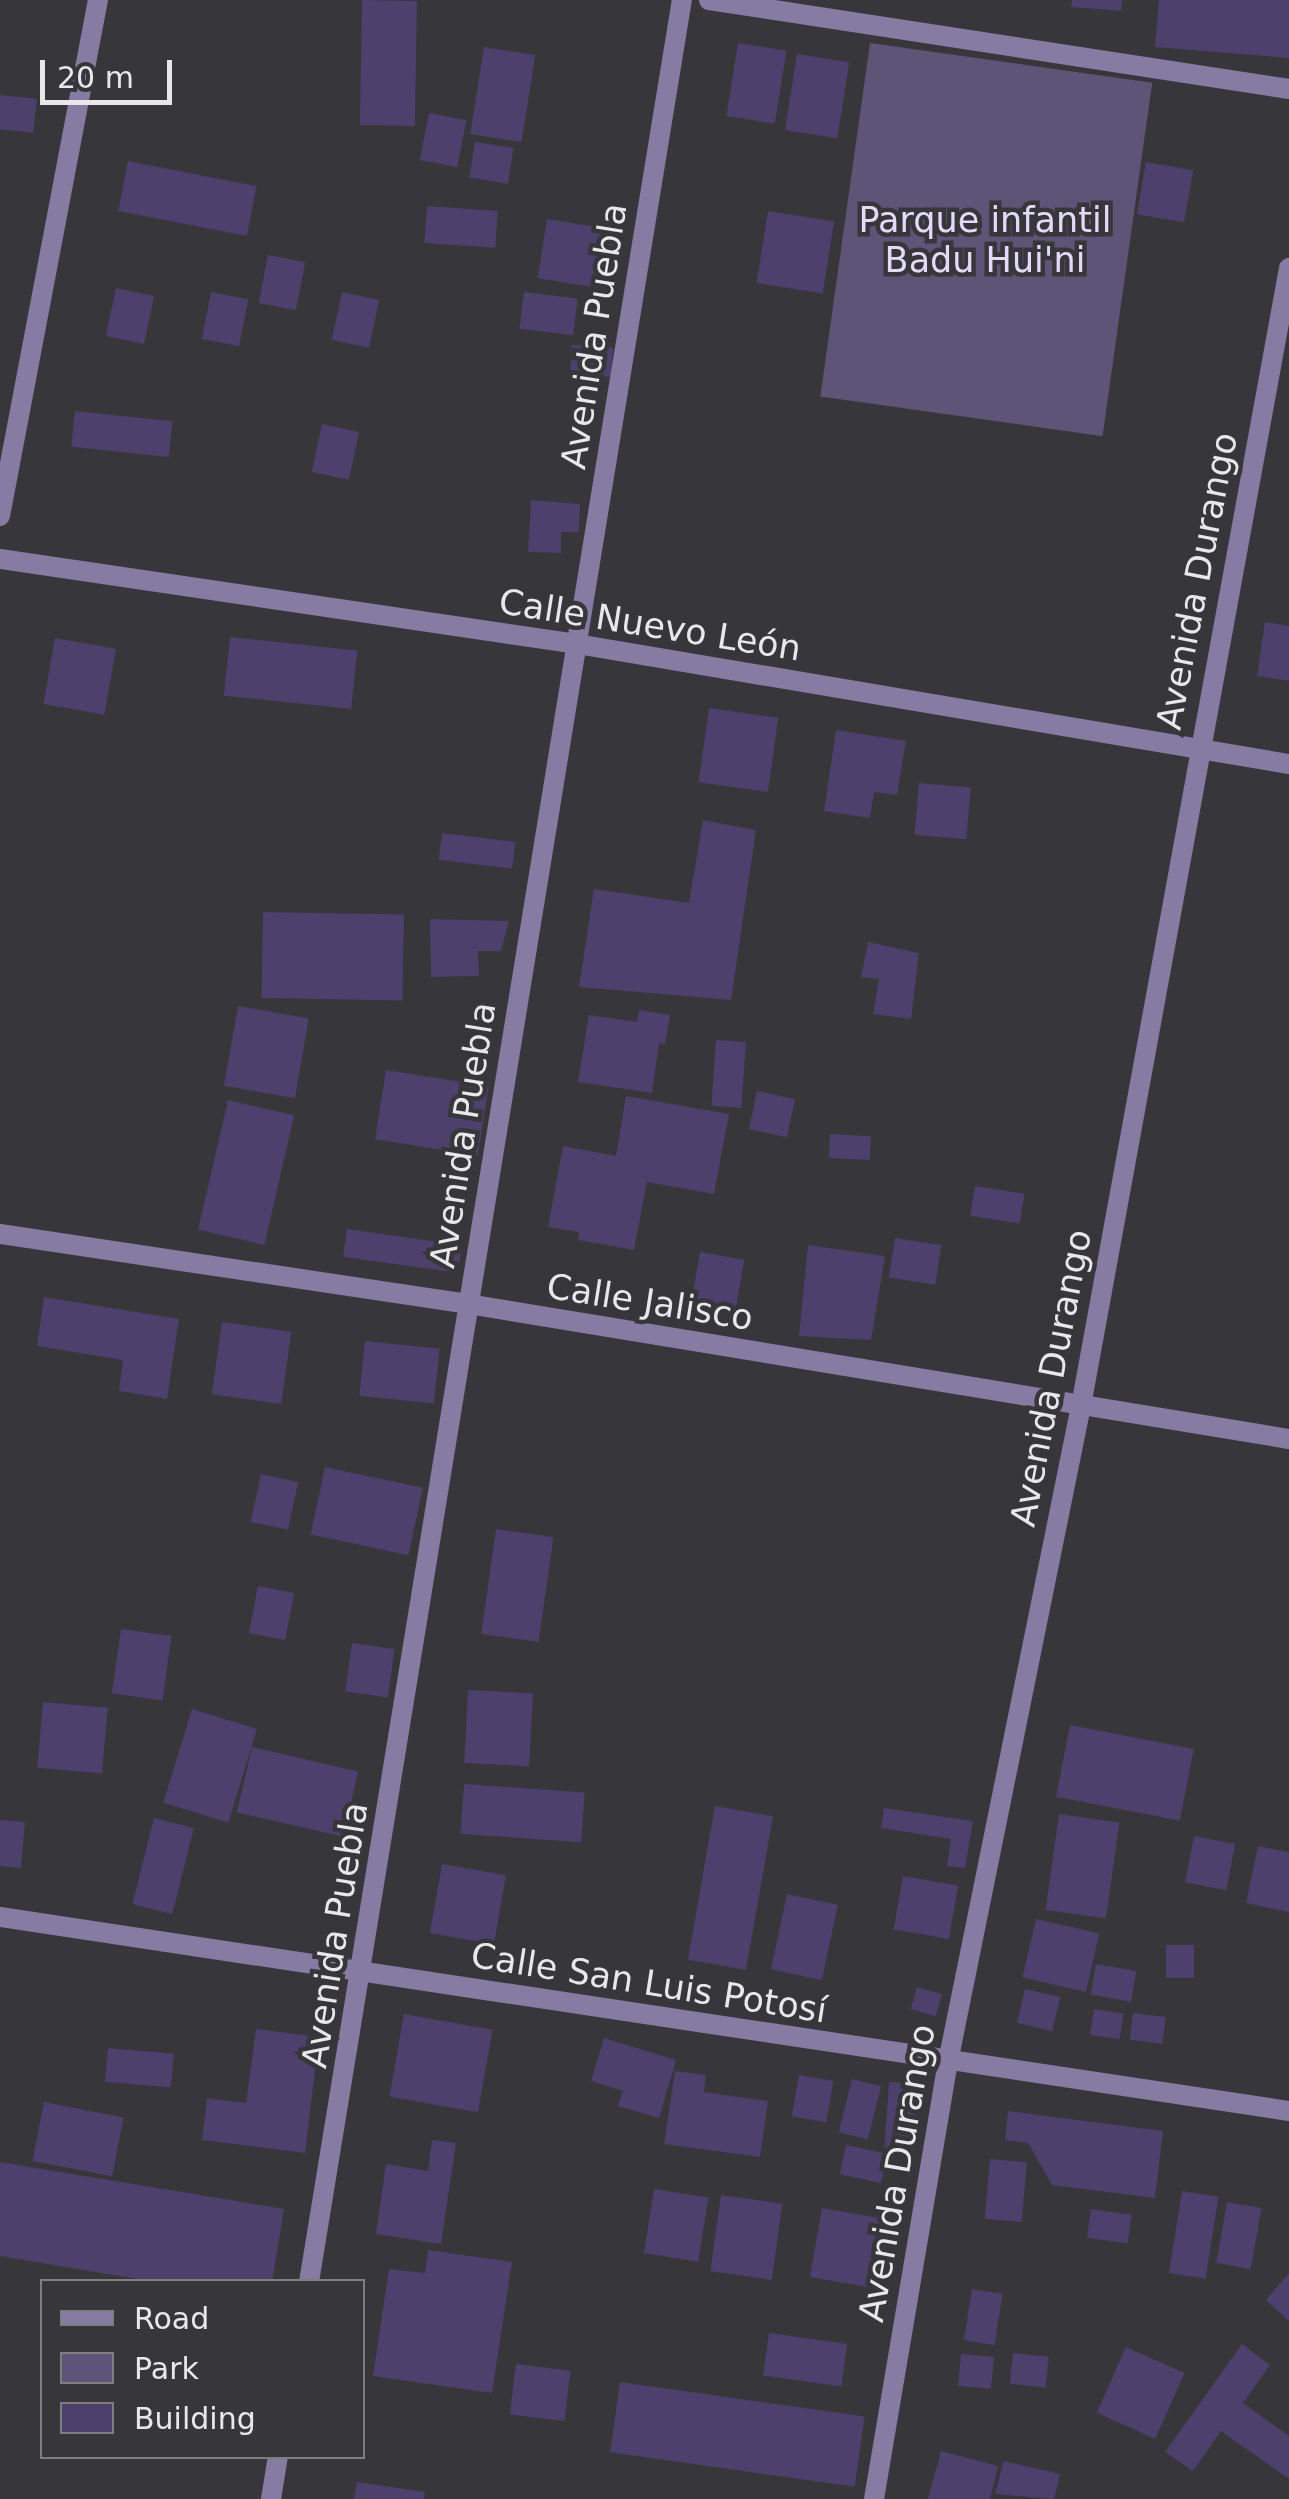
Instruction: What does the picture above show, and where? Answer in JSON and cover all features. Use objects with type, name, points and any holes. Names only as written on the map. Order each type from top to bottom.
[{"type":"street","points":[[0,516],[98,0]]},
{"type":"street","name":"Avenida Puebla","points":[[310,2279],[363,1971],[682,0]]},
{"type":"street","points":[[709,0],[1289,88]]},
{"type":"street","name":"Avenida Durango","points":[[874,2499],[948,2062],[1081,1406],[1289,268]]},
{"type":"street","name":"Calle Nuevo León","points":[[0,559],[576,644],[1289,764]]},
{"type":"street","name":"Calle Jalisco","points":[[0,1234],[468,1304],[1289,1439]]},
{"type":"street","name":"Calle San Luis Potosí","points":[[0,1917],[1289,2111]]},
{"type":"street","points":[[271,2499],[278,2459]]},
{"type":"green space","name":"Parque infantil Badu Hui'ni","points":[[870,43],[1152,83],[1103,436],[820,397]]},
{"type":"building","points":[[362,0],[417,1],[415,126],[360,125]]},
{"type":"building","points":[[1072,0],[1122,0],[1121,11],[1071,7]]},
{"type":"building","points":[[1159,0],[1289,0],[1289,58],[1155,47]]},
{"type":"building","points":[[738,43],[786,51],[775,124],[726,116]]},
{"type":"building","points":[[484,47],[535,55],[522,142],[470,134]]},
{"type":"building","points":[[797,54],[849,62],[837,138],[785,130]]},
{"type":"building","points":[[0,95],[37,99],[33,133],[0,129]]},
{"type":"building","points":[[429,113],[466,120],[457,167],[420,160]]},
{"type":"building","points":[[475,142],[514,148],[508,184],[469,178]]},
{"type":"building","points":[[128,161],[257,186],[247,236],[118,211]]},
{"type":"building","points":[[1146,162],[1193,170],[1184,223],[1137,214]]},
{"type":"building","points":[[427,206],[498,211],[495,248],[424,243]]},
{"type":"building","points":[[768,211],[834,221],[823,294],[757,283]]},
{"type":"building","points":[[547,219],[618,230],[609,290],[538,278]]},
{"type":"building","points":[[268,255],[305,262],[296,310],[259,303]]},
{"type":"building","points":[[116,288],[154,296],[144,344],[106,336]]},
{"type":"building","points":[[211,292],[248,299],[239,346],[202,339]]},
{"type":"building","points":[[342,292],[379,300],[369,348],[332,340]]},
{"type":"building","points":[[524,292],[578,299],[573,335],[519,329]]},
{"type":"building","points":[[572,345],[613,348],[611,377],[570,374]]},
{"type":"building","points":[[75,411],[172,421],[169,457],[71,447]]},
{"type":"building","points":[[322,424],[359,432],[349,480],[312,472]]},
{"type":"building","points":[[531,500],[580,504],[579,532],[561,532],[561,553],[528,552]]},
{"type":"building","points":[[1265,622],[1289,626],[1289,681],[1257,676]]},
{"type":"building","points":[[230,637],[357,650],[351,709],[224,696]]},
{"type":"building","points":[[55,638],[116,649],[104,715],[43,704]]},
{"type":"building","points":[[709,708],[778,718],[768,792],[699,782]]},
{"type":"building","points":[[836,730],[906,741],[897,795],[874,792],[870,818],[824,811]]},
{"type":"building","points":[[919,783],[971,788],[966,839],[914,835]]},
{"type":"building","points":[[703,820],[756,830],[731,1000],[579,987],[594,889],[689,903]]},
{"type":"building","points":[[442,833],[515,842],[512,869],[439,860]]},
{"type":"building","points":[[263,912],[404,914],[402,1000],[261,998]]},
{"type":"building","points":[[430,919],[509,921],[501,951],[478,951],[479,976],[431,977]]},
{"type":"building","points":[[868,942],[919,953],[911,1019],[873,1014],[879,979],[861,977]]},
{"type":"building","points":[[238,1006],[309,1019],[295,1098],[224,1086]]},
{"type":"building","points":[[639,1010],[670,1015],[665,1044],[659,1043],[652,1093],[578,1082],[589,1015],[637,1022]]},
{"type":"building","points":[[716,1040],[746,1042],[741,1108],[711,1106]]},
{"type":"building","points":[[386,1070],[489,1086],[478,1155],[375,1139]]},
{"type":"building","points":[[757,1091],[795,1099],[787,1137],[749,1129]]},
{"type":"building","points":[[626,1096],[729,1114],[714,1194],[647,1182],[634,1250],[578,1240],[579,1232],[548,1227],[563,1146],[616,1156]]},
{"type":"building","points":[[228,1100],[294,1115],[264,1245],[198,1230]]},
{"type":"building","points":[[830,1134],[871,1136],[870,1160],[829,1158]]},
{"type":"building","points":[[975,1186],[1024,1194],[1020,1223],[970,1216]]},
{"type":"building","points":[[347,1229],[462,1245],[458,1273],[343,1257]]},
{"type":"building","points":[[895,1238],[941,1245],[935,1285],[889,1278]]},
{"type":"building","points":[[808,1245],[885,1256],[871,1340],[799,1336]]},
{"type":"building","points":[[700,1252],[744,1260],[735,1314],[690,1306]]},
{"type":"building","points":[[44,1297],[179,1319],[167,1399],[119,1391],[123,1360],[37,1346]]},
{"type":"building","points":[[222,1322],[291,1332],[281,1404],[212,1394]]},
{"type":"building","points":[[365,1341],[440,1349],[434,1404],[359,1396]]},
{"type":"building","points":[[325,1467],[423,1488],[408,1555],[311,1534]]},
{"type":"building","points":[[261,1474],[298,1482],[288,1530],[251,1522]]},
{"type":"building","points":[[496,1529],[553,1537],[539,1642],[481,1634]]},
{"type":"building","points":[[258,1586],[294,1593],[285,1640],[249,1633]]},
{"type":"building","points":[[121,1629],[172,1636],[162,1700],[112,1693]]},
{"type":"building","points":[[352,1643],[395,1649],[388,1698],[345,1692]]},
{"type":"building","points":[[468,1690],[533,1693],[529,1766],[464,1763]]},
{"type":"building","points":[[43,1702],[108,1708],[102,1773],[37,1768]]},
{"type":"building","points":[[192,1709],[257,1729],[228,1823],[163,1803]]},
{"type":"building","points":[[1070,1725],[1194,1749],[1180,1821],[1056,1797]]},
{"type":"building","points":[[252,1747],[358,1772],[343,1837],[237,1812]]},
{"type":"building","points":[[464,1784],[585,1792],[581,1842],[461,1834]]},
{"type":"building","points":[[715,1806],[773,1816],[746,1970],[688,1960]]},
{"type":"building","points":[[884,1808],[973,1821],[965,1868],[947,1866],[951,1839],[881,1828]]},
{"type":"building","points":[[1059,1814],[1119,1822],[1106,1919],[1046,1910]]},
{"type":"building","points":[[154,1818],[194,1828],[172,1914],[132,1904]]},
{"type":"building","points":[[0,1820],[25,1822],[21,1868],[0,1866]]},
{"type":"building","points":[[1194,1836],[1235,1844],[1226,1890],[1185,1882]]},
{"type":"building","points":[[1258,1846],[1289,1852],[1289,1912],[1246,1903]]},
{"type":"building","points":[[442,1864],[506,1875],[494,1944],[430,1933]]},
{"type":"building","points":[[903,1876],[958,1886],[949,1939],[894,1929]]},
{"type":"building","points":[[787,1894],[838,1905],[822,1980],[771,1969]]},
{"type":"building","points":[[1036,1919],[1099,1934],[1086,1992],[1023,1977]]},
{"type":"building","points":[[1166,1945],[1194,1945],[1194,1978],[1166,1978]]},
{"type":"building","points":[[1096,1964],[1136,1971],[1131,2002],[1091,1995]]},
{"type":"building","points":[[917,1987],[942,1994],[936,2016],[911,2009]]},
{"type":"building","points":[[1025,1989],[1060,1997],[1052,2031],[1017,2023]]},
{"type":"building","points":[[1094,2009],[1124,2014],[1120,2039],[1090,2035]]},
{"type":"building","points":[[1133,2013],[1166,2017],[1162,2044],[1130,2040]]},
{"type":"building","points":[[404,2014],[493,2030],[478,2112],[389,2097]]},
{"type":"building","points":[[256,2029],[319,2037],[305,2153],[202,2140],[207,2098],[246,2103]]},
{"type":"building","points":[[604,2038],[676,2060],[659,2118],[618,2106],[623,2091],[591,2081]]},
{"type":"building","points":[[108,2048],[174,2054],[171,2088],[105,2082]]},
{"type":"building","points":[[675,2071],[706,2075],[704,2092],[768,2101],[760,2157],[664,2144]]},
{"type":"building","points":[[799,2075],[833,2081],[826,2122],[792,2116]]},
{"type":"building","points":[[852,2079],[881,2086],[868,2140],[839,2132]]},
{"type":"building","points":[[889,2082],[918,2084],[913,2150],[884,2148]]},
{"type":"building","points":[[44,2102],[124,2117],[112,2176],[33,2161]]},
{"type":"building","points":[[1008,2111],[1163,2131],[1155,2198],[1052,2185],[1028,2143],[1005,2140]]},
{"type":"building","points":[[432,2140],[456,2143],[441,2244],[376,2234],[386,2164],[428,2171]]},
{"type":"building","points":[[846,2145],[887,2154],[881,2183],[840,2174]]},
{"type":"building","points":[[990,2159],[1027,2162],[1022,2222],[985,2219]]},
{"type":"building","points":[[0,2162],[284,2209],[272,2279],[137,2279],[0,2256]]},
{"type":"building","points":[[654,2189],[708,2198],[698,2262],[644,2253]]},
{"type":"building","points":[[1182,2191],[1219,2197],[1206,2279],[1169,2273]]},
{"type":"building","points":[[721,2195],[782,2204],[772,2280],[710,2271]]},
{"type":"building","points":[[1227,2202],[1261,2208],[1251,2269],[1216,2263]]},
{"type":"building","points":[[822,2208],[890,2220],[878,2289],[810,2277]]},
{"type":"building","points":[[1091,2209],[1132,2215],[1128,2243],[1087,2238]]},
{"type":"building","points":[[428,2250],[512,2262],[492,2393],[373,2376],[389,2269],[425,2273]]},
{"type":"building","points":[[1289,2273],[1289,2321],[1266,2300]]},
{"type":"building","points":[[972,2289],[1003,2294],[994,2345],[964,2340]]},
{"type":"building","points":[[769,2333],[847,2344],[841,2387],[763,2376]]},
{"type":"building","points":[[1242,2344],[1270,2365],[1243,2403],[1289,2436],[1289,2479],[1221,2431],[1193,2471],[1165,2452]]},
{"type":"building","points":[[1126,2347],[1184,2373],[1155,2439],[1097,2413]]},
{"type":"building","points":[[1013,2353],[1049,2357],[1046,2388],[1010,2384]]},
{"type":"building","points":[[961,2354],[994,2357],[991,2389],[958,2386]]},
{"type":"building","points":[[516,2364],[571,2371],[564,2421],[510,2415]]},
{"type":"building","points":[[620,2382],[865,2416],[855,2487],[610,2452]]},
{"type":"building","points":[[941,2451],[998,2466],[990,2499],[928,2499]]},
{"type":"building","points":[[1004,2461],[1060,2474],[1054,2499],[995,2494]]},
{"type":"building","points":[[357,2482],[425,2492],[424,2499],[354,2499]]}]
